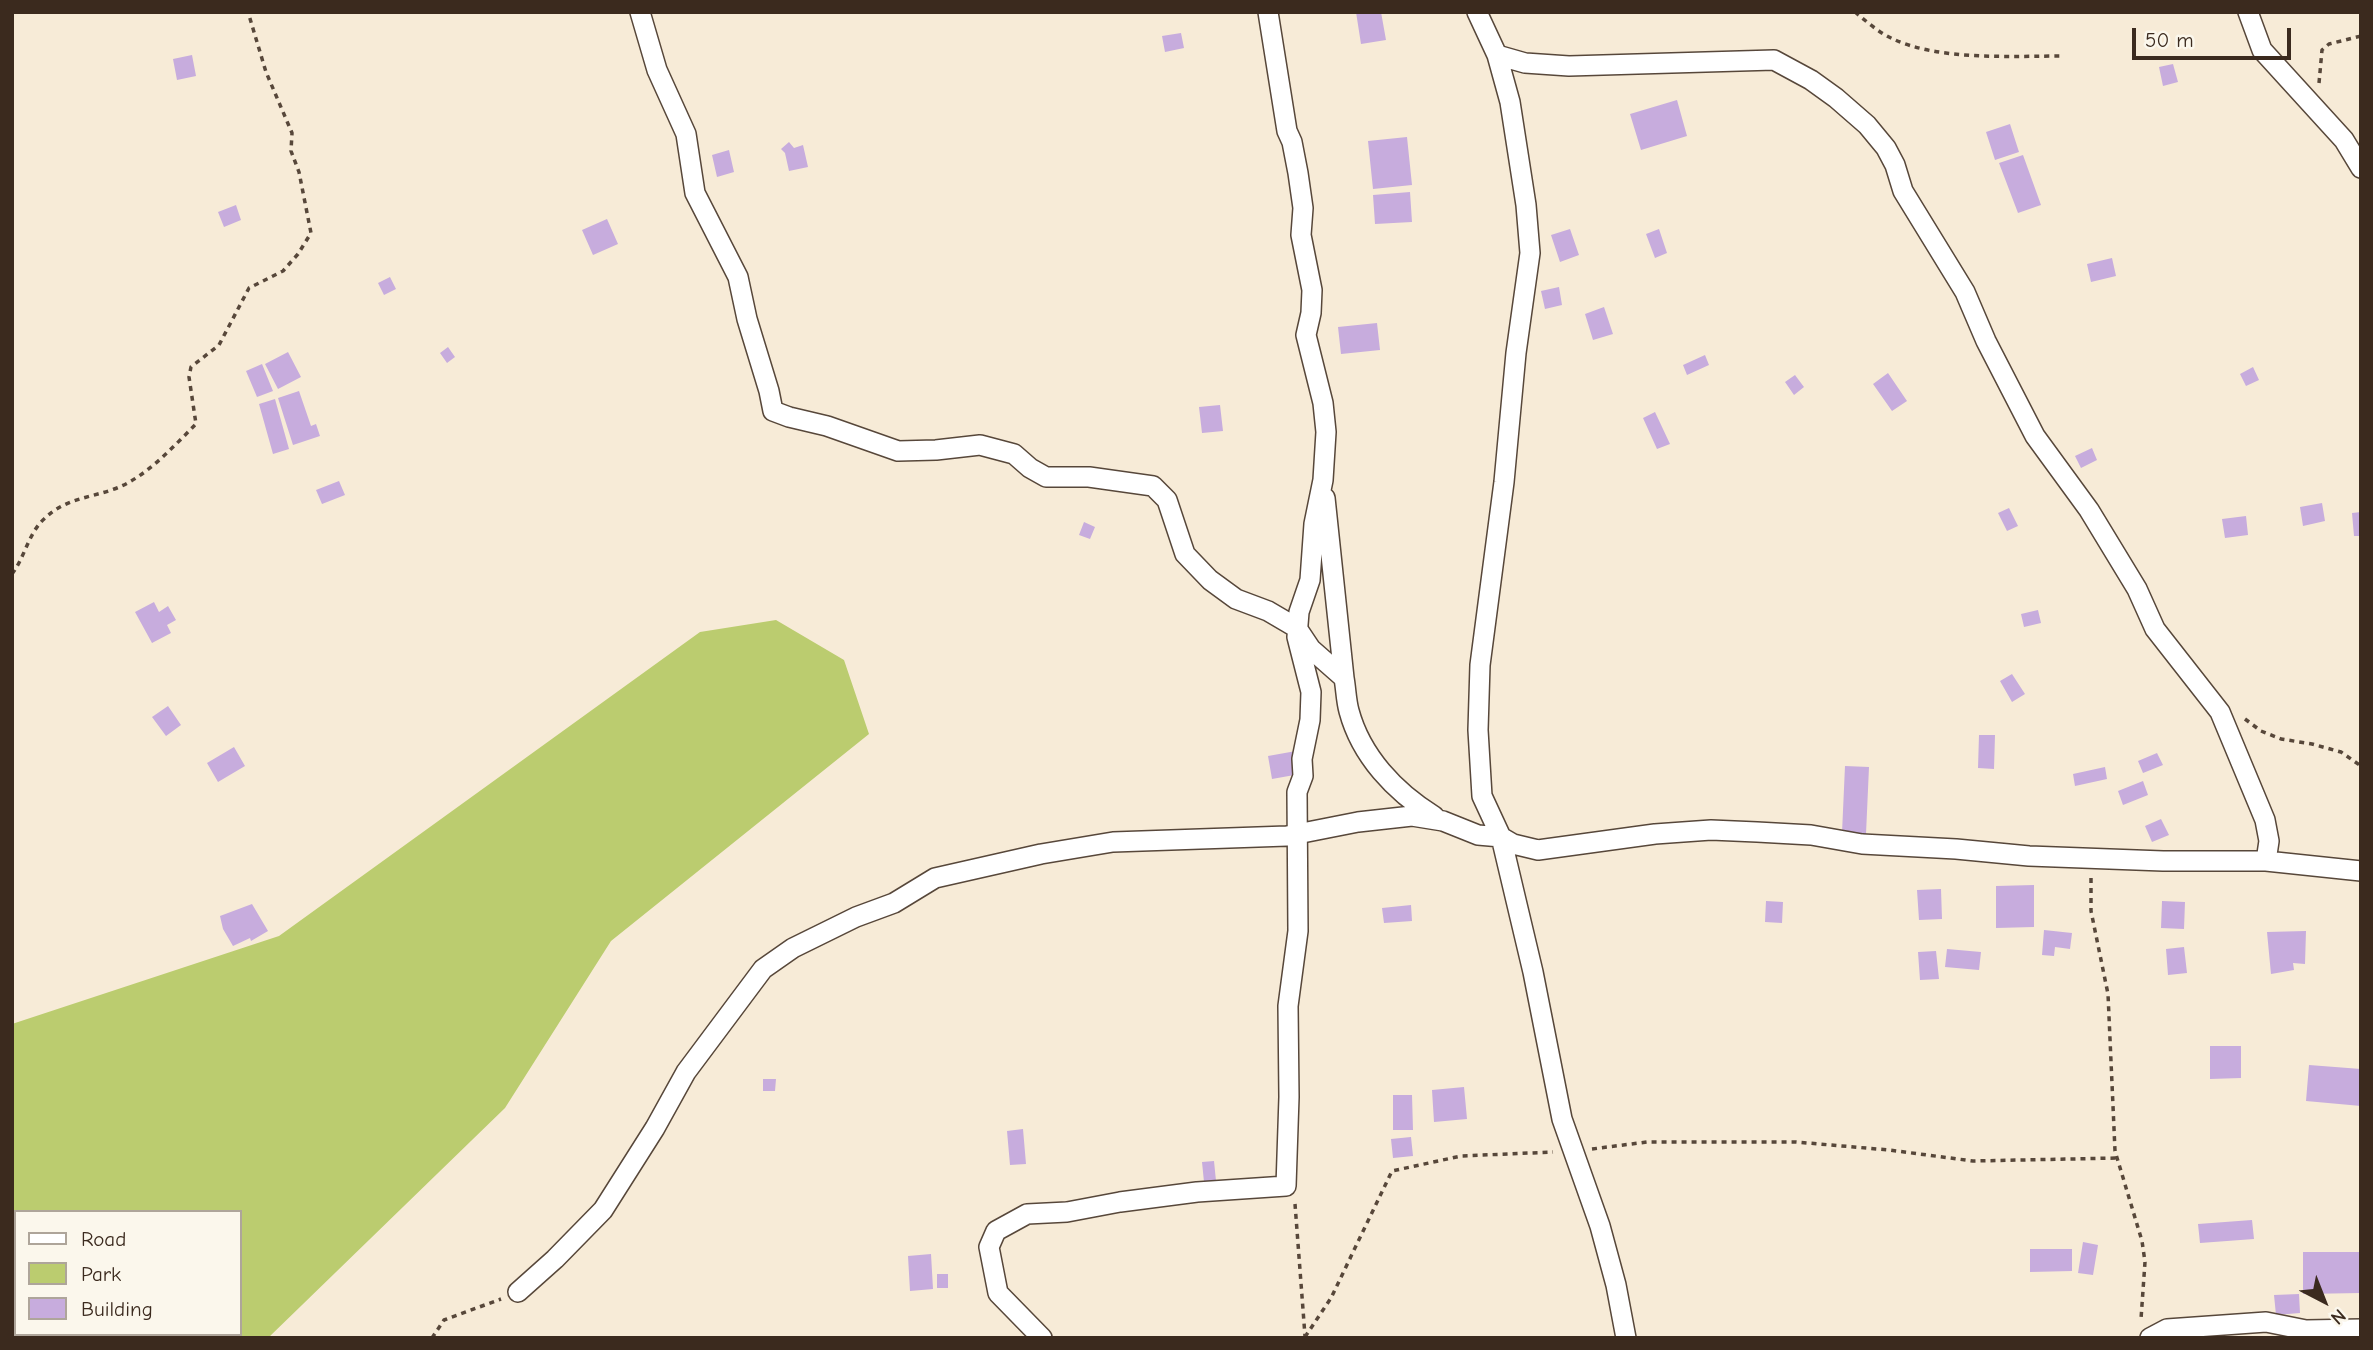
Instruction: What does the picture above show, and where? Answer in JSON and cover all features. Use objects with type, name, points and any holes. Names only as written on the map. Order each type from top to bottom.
[{"type":"street","points":[[640,12],[657,70],[686,134],[695,193],[738,277],[773,411],[827,426],[898,451],[980,445],[1014,454],[1046,477],[1088,477],[1153,486],[1167,500],[1185,554],[1210,580],[1236,598],[1268,611],[1297,628],[1311,649],[1344,678]]},
{"type":"street","points":[[1042,1338],[998,1293],[989,1247],[996,1231],[1027,1214],[1067,1212],[1197,1192],[1286,1186],[1288,1006],[1298,931],[1297,792],[1303,776],[1302,759],[1310,720],[1311,692],[1297,628],[1298,612],[1310,580],[1314,524],[1323,480],[1326,432],[1323,403],[1306,335],[1312,290],[1301,235],[1303,208],[1292,142],[1287,131],[1268,12]]},
{"type":"street","points":[[1477,12],[1497,55],[1510,102],[1526,205],[1530,253],[1480,665],[1478,730],[1482,796],[1502,837],[1533,972],[1562,1119],[1600,1226],[1616,1285],[1626,1338]]},
{"type":"street","points":[[2248,12],[2262,50],[2344,140],[2361,168]]},
{"type":"street","points":[[1497,55],[1525,63],[1569,65],[1774,60],[1828,92],[1867,125],[1886,148],[1895,165],[1903,191],[1965,292],[1986,341],[2035,436],[2089,510],[2137,589],[2155,629],[2220,712],[2265,820],[2269,841],[2266,861]]},
{"type":"street","points":[[1323,480],[1344,678],[1349,711],[1362,745],[1408,800],[1443,821],[1478,835],[1502,837],[1513,844],[1538,850],[1655,834],[1711,830],[1757,831],[1811,835],[1862,844],[2029,856],[2163,861],[2266,861],[2361,871]]},
{"type":"street","points":[[518,1292],[603,1210],[686,1072],[763,969],[793,948],[856,917],[894,903],[935,878],[978,867],[1113,842],[1252,838],[1297,834],[1357,822],[1412,816],[1443,821]]},
{"type":"street","points":[[2143,1332],[2266,1322],[2306,1330],[2361,1329]]},
{"type":"path","points":[[12,574],[42,520],[74,499],[118,488],[144,472],[196,424],[189,377],[191,367],[219,345],[249,288],[283,271],[311,233],[292,151],[292,133],[267,72],[248,12]]},
{"type":"path","points":[[1855,12],[1890,38],[1928,50],[1988,55],[2064,56]]},
{"type":"path","points":[[2313,106],[2318,99],[2322,50],[2329,44],[2361,36]]},
{"type":"path","points":[[2211,699],[2261,731],[2281,740],[2312,744],[2341,752],[2361,766]]},
{"type":"path","points":[[2091,858],[2091,911],[2108,994],[2115,1151],[2142,1241],[2145,1262],[2143,1332]]},
{"type":"path","points":[[1305,1338],[1331,1298],[1392,1171],[1461,1156],[1572,1152],[1647,1142],[1796,1142],[1973,1161],[2118,1158]]},
{"type":"path","points":[[1286,1186],[1294,1197],[1305,1338]]},
{"type":"path","points":[[432,1338],[444,1320],[518,1292]]},
{"type":"green space","points":[[776,620],[844,660],[869,734],[611,941],[505,1108],[268,1338],[12,1338],[12,1024],[279,936],[700,632]]},
{"type":"building","points":[[1356,12],[1381,12],[1386,40],[1361,44]]},
{"type":"building","points":[[1181,33],[1184,48],[1165,52],[1162,36]]},
{"type":"building","points":[[192,55],[196,76],[177,80],[173,59]]},
{"type":"building","points":[[2173,64],[2178,82],[2163,86],[2159,67]]},
{"type":"building","points":[[1677,100],[1687,136],[1641,150],[1630,114]]},
{"type":"building","points":[[2010,124],[2019,152],[1995,160],[1986,132]]},
{"type":"building","points":[[1407,137],[1412,185],[1373,189],[1368,141]]},
{"type":"building","points":[[789,142],[794,148],[803,145],[808,167],[789,171],[785,153],[781,149]]},
{"type":"building","points":[[729,150],[734,172],[717,177],[712,155]]},
{"type":"building","points":[[2023,155],[2041,205],[2018,213],[1999,163]]},
{"type":"building","points":[[1410,192],[1412,222],[1375,224],[1373,195]]},
{"type":"building","points":[[236,205],[241,220],[224,227],[218,212]]},
{"type":"building","points":[[607,219],[618,244],[593,255],[582,230]]},
{"type":"building","points":[[1570,229],[1579,255],[1560,262],[1551,235]]},
{"type":"building","points":[[1659,229],[1667,253],[1655,258],[1646,234]]},
{"type":"building","points":[[2112,258],[2116,276],[2091,282],[2087,264]]},
{"type":"building","points":[[390,277],[396,289],[384,295],[378,283]]},
{"type":"building","points":[[1559,287],[1562,305],[1545,309],[1541,291]]},
{"type":"building","points":[[1604,307],[1613,334],[1593,340],[1585,314]]},
{"type":"building","points":[[1377,323],[1380,350],[1341,354],[1338,327]]},
{"type":"building","points":[[448,347],[455,357],[447,363],[440,353]]},
{"type":"building","points":[[288,352],[301,377],[278,389],[265,364]]},
{"type":"building","points":[[1705,355],[1709,365],[1687,375],[1683,365]]},
{"type":"building","points":[[262,364],[273,391],[257,397],[246,371]]},
{"type":"building","points":[[2253,367],[2259,380],[2246,386],[2240,374]]},
{"type":"building","points":[[1888,373],[1907,401],[1892,411],[1873,384]]},
{"type":"building","points":[[1795,375],[1804,387],[1794,395],[1785,382]]},
{"type":"building","points":[[299,391],[311,426],[316,424],[320,436],[293,445],[278,398]]},
{"type":"building","points":[[275,399],[289,449],[273,454],[259,404]]},
{"type":"building","points":[[1220,405],[1223,431],[1202,433],[1199,407]]},
{"type":"building","points":[[1655,412],[1670,444],[1657,449],[1643,418]]},
{"type":"building","points":[[2092,448],[2097,460],[2081,468],[2075,456]]},
{"type":"building","points":[[339,481],[345,495],[322,504],[316,490]]},
{"type":"building","points":[[2322,503],[2325,521],[2303,526],[2300,507]]},
{"type":"building","points":[[2009,508],[2018,526],[2007,531],[1998,513]]},
{"type":"building","points":[[2361,512],[2361,536],[2354,536],[2352,513]]},
{"type":"building","points":[[2246,516],[2248,535],[2225,538],[2222,519]]},
{"type":"building","points":[[1084,522],[1095,527],[1090,539],[1079,535]]},
{"type":"building","points":[[154,602],[159,612],[168,606],[176,620],[167,625],[171,633],[152,643],[135,612]]},
{"type":"building","points":[[2038,610],[2041,623],[2024,627],[2021,614]]},
{"type":"building","points":[[2012,674],[2025,694],[2012,702],[2000,681]]},
{"type":"building","points":[[168,706],[181,725],[166,736],[152,717]]},
{"type":"building","points":[[1979,735],[1995,735],[1994,769],[1978,768]]},
{"type":"building","points":[[234,747],[245,766],[218,782],[207,763]]},
{"type":"building","points":[[1296,751],[1300,774],[1272,779],[1268,756]]},
{"type":"building","points":[[2157,753],[2163,765],[2143,773],[2138,761]]},
{"type":"building","points":[[1845,766],[1869,767],[1866,834],[1842,833]]},
{"type":"building","points":[[2105,767],[2107,779],[2075,786],[2073,774]]},
{"type":"building","points":[[2143,781],[2148,795],[2123,805],[2118,791]]},
{"type":"building","points":[[2161,819],[2169,835],[2152,842],[2145,826]]},
{"type":"building","points":[[2034,885],[2034,927],[1996,928],[1996,886]]},
{"type":"building","points":[[1941,889],[1942,919],[1919,920],[1917,890]]},
{"type":"building","points":[[1766,901],[1783,902],[1782,923],[1765,922]]},
{"type":"building","points":[[2162,901],[2185,902],[2184,929],[2161,928]]},
{"type":"building","points":[[252,904],[268,931],[251,941],[250,938],[233,946],[223,929],[220,916]]},
{"type":"building","points":[[1411,905],[1412,921],[1384,923],[1382,908]]},
{"type":"building","points":[[2044,930],[2072,933],[2070,949],[2055,947],[2054,956],[2042,955]]},
{"type":"building","points":[[2306,931],[2305,964],[2293,963],[2294,970],[2271,974],[2267,932]]},
{"type":"building","points":[[2184,947],[2187,973],[2168,975],[2166,949]]},
{"type":"building","points":[[1947,949],[1981,952],[1979,970],[1945,967]]},
{"type":"building","points":[[1936,951],[1939,979],[1920,980],[1918,952]]},
{"type":"building","points":[[2210,1046],[2241,1046],[2241,1078],[2210,1079]]},
{"type":"building","points":[[2309,1065],[2361,1069],[2361,1106],[2306,1101]]},
{"type":"building","points":[[763,1079],[776,1079],[775,1091],[763,1091]]},
{"type":"building","points":[[1464,1087],[1467,1119],[1434,1122],[1432,1090]]},
{"type":"building","points":[[1393,1095],[1412,1095],[1413,1130],[1393,1130]]},
{"type":"building","points":[[1023,1129],[1026,1164],[1010,1165],[1007,1131]]},
{"type":"building","points":[[1411,1137],[1413,1156],[1393,1158],[1391,1139]]},
{"type":"building","points":[[1214,1161],[1216,1181],[1204,1182],[1202,1162]]},
{"type":"building","points":[[2252,1220],[2254,1239],[2200,1243],[2198,1224]]},
{"type":"building","points":[[2083,1242],[2098,1245],[2093,1275],[2078,1273]]},
{"type":"building","points":[[2030,1249],[2072,1249],[2072,1271],[2030,1272]]},
{"type":"building","points":[[2303,1252],[2361,1252],[2361,1293],[2303,1294]]},
{"type":"building","points":[[931,1254],[933,1289],[910,1291],[908,1256]]},
{"type":"building","points":[[937,1274],[948,1274],[948,1288],[937,1288]]},
{"type":"building","points":[[2299,1294],[2300,1313],[2276,1315],[2274,1295]]}]
